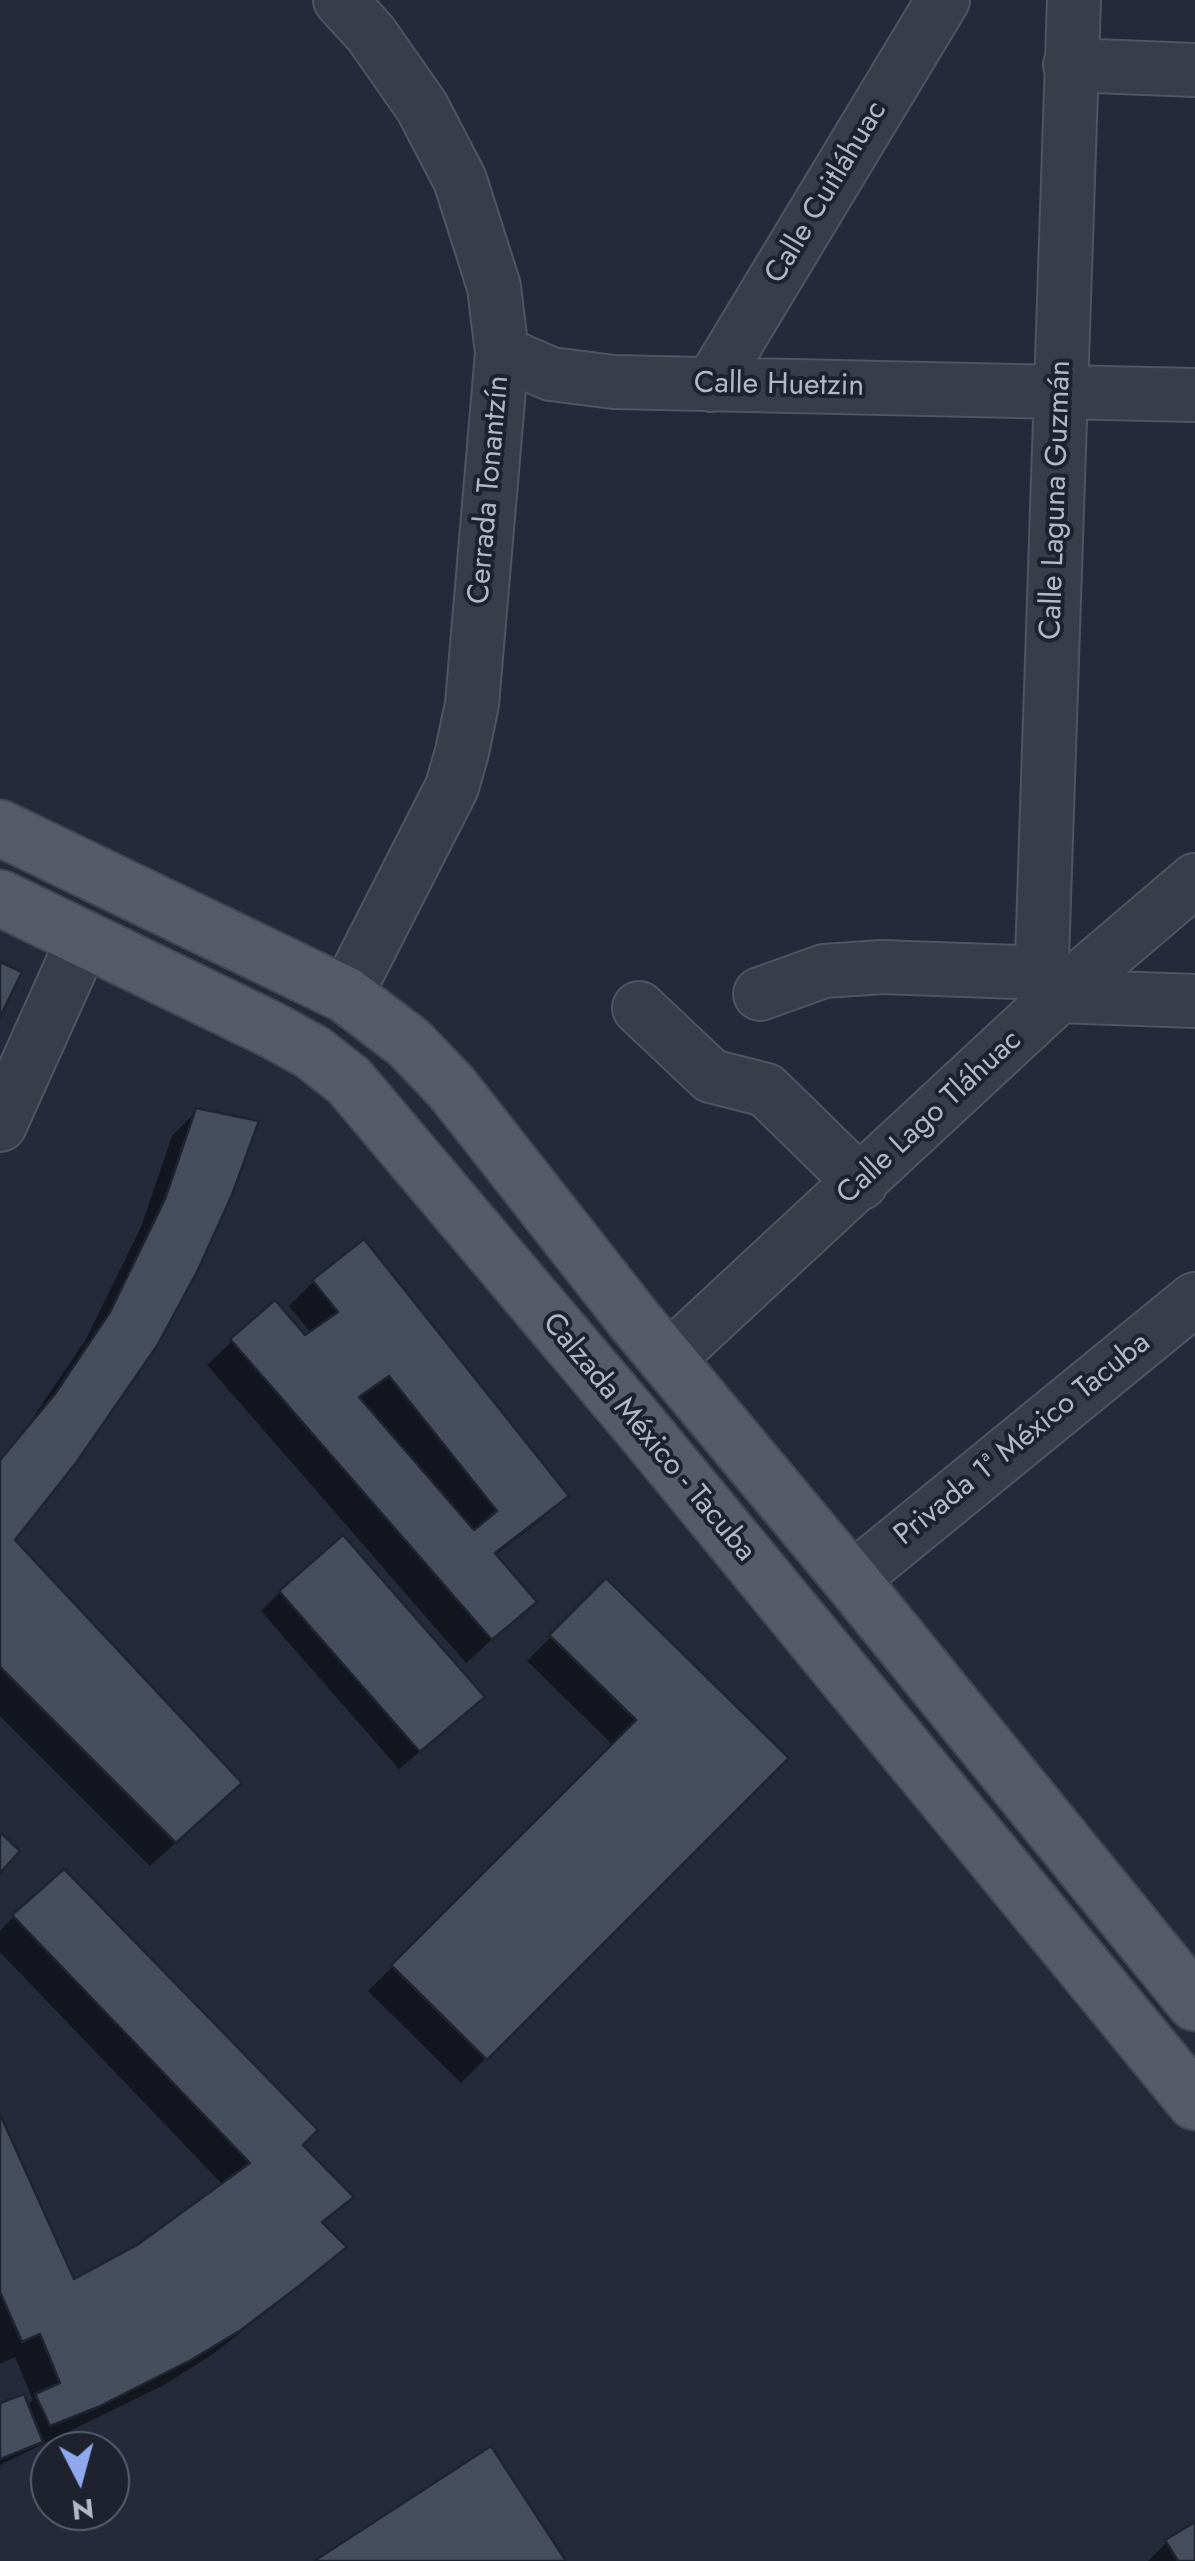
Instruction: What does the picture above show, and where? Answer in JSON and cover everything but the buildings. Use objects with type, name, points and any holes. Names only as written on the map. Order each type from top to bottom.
[{"type":"main road","points":[[0,828],[346,996],[409,1043],[452,1088],[635,1322],[1195,2003]]},
{"type":"main road","name":"Calzada México - Tacuba","points":[[0,898],[272,1030],[312,1052],[349,1081],[652,1441],[1195,2102]]},
{"type":"street","name":"Cerrada Tonantzín","points":[[340,0],[371,34],[422,107],[460,180],[494,286],[502,352],[472,704],[462,752],[452,787],[346,996]]},
{"type":"street","name":"Calle Cuitláhuac","points":[[711,385],[943,0]]},
{"type":"street","name":"Calle Laguna Guzmán","points":[[1052,985],[1042,939],[1074,0]]},
{"type":"street","points":[[1070,65],[1195,70]]},
{"type":"street","name":"Calle Huetzin","points":[[502,352],[551,374],[614,382],[1195,395]]},
{"type":"street","name":"Calle Lago Tláhuac","points":[[668,1359],[861,1184],[1052,985],[1195,880]]},
{"type":"street","points":[[0,1125],[84,938]]},
{"type":"street","points":[[760,994],[824,971],[882,967],[1195,1001]]},
{"type":"street","points":[[640,1008],[711,1076],[766,1090],[861,1184]]},
{"type":"street","name":"Privada 1ª México Tacuba","points":[[851,1580],[1195,1300]]}]
